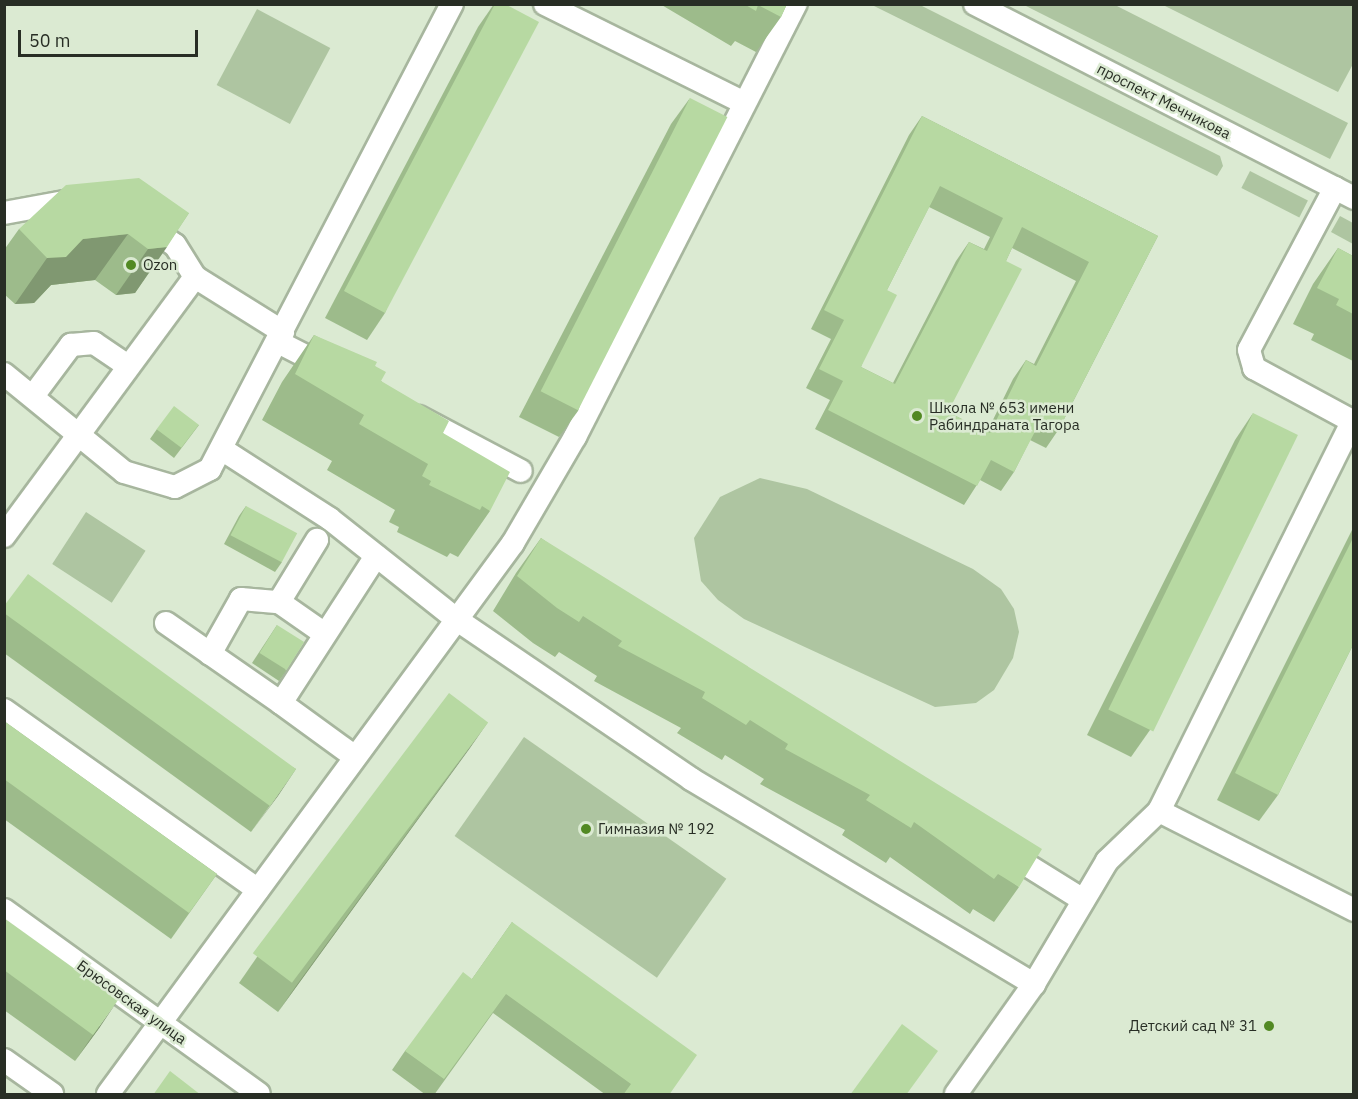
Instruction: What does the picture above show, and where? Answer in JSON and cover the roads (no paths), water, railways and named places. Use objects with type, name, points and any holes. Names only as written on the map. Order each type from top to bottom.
[{"type":"street","points":[[4,374],[124,472],[176,487],[195,482],[223,450],[452,4]]},
{"type":"street","points":[[545,4],[744,104]]},
{"type":"street","points":[[108,1095],[513,543],[575,437],[796,4]]},
{"type":"street","name":"проспект Мечникова","points":[[975,4],[1344,193]]},
{"type":"street","points":[[956,1095],[1034,984],[1107,861],[1159,811],[1353,421],[1254,368],[1249,350],[1344,193]]},
{"type":"street","points":[[4,213],[104,196]]},
{"type":"street","points":[[130,214],[175,244],[195,277],[281,337],[346,377]]},
{"type":"street","points":[[4,536],[195,277]]},
{"type":"street","points":[[33,396],[71,345],[94,343],[128,366]]},
{"type":"street","points":[[397,405],[521,471]]},
{"type":"street","points":[[223,450],[376,556],[456,619],[691,779],[1034,984]]},
{"type":"street","points":[[279,602],[317,540]]},
{"type":"street","points":[[513,543],[533,556]]},
{"type":"street","points":[[281,703],[322,633],[376,556]]},
{"type":"street","points":[[210,654],[241,599],[279,602],[322,633]]},
{"type":"street","points":[[166,623],[355,757]]},
{"type":"street","points":[[4,710],[258,890]]},
{"type":"street","points":[[1159,811],[1353,910]]},
{"type":"street","points":[[986,839],[1083,900]]},
{"type":"street","name":"Брюсовская улица","points":[[4,910],[259,1095]]},
{"type":"street","points":[[4,1060],[52,1095]]},
{"type":"place","name":"Ozon","points":[[131,265]]},
{"type":"place","name":"Школа № 653 имени Рабиндраната Тагора","points":[[917,416]]},
{"type":"place","name":"Гимназия № 192","points":[[586,829]]},
{"type":"place","name":"Детский сад № 31","points":[[1269,1026]]}]
